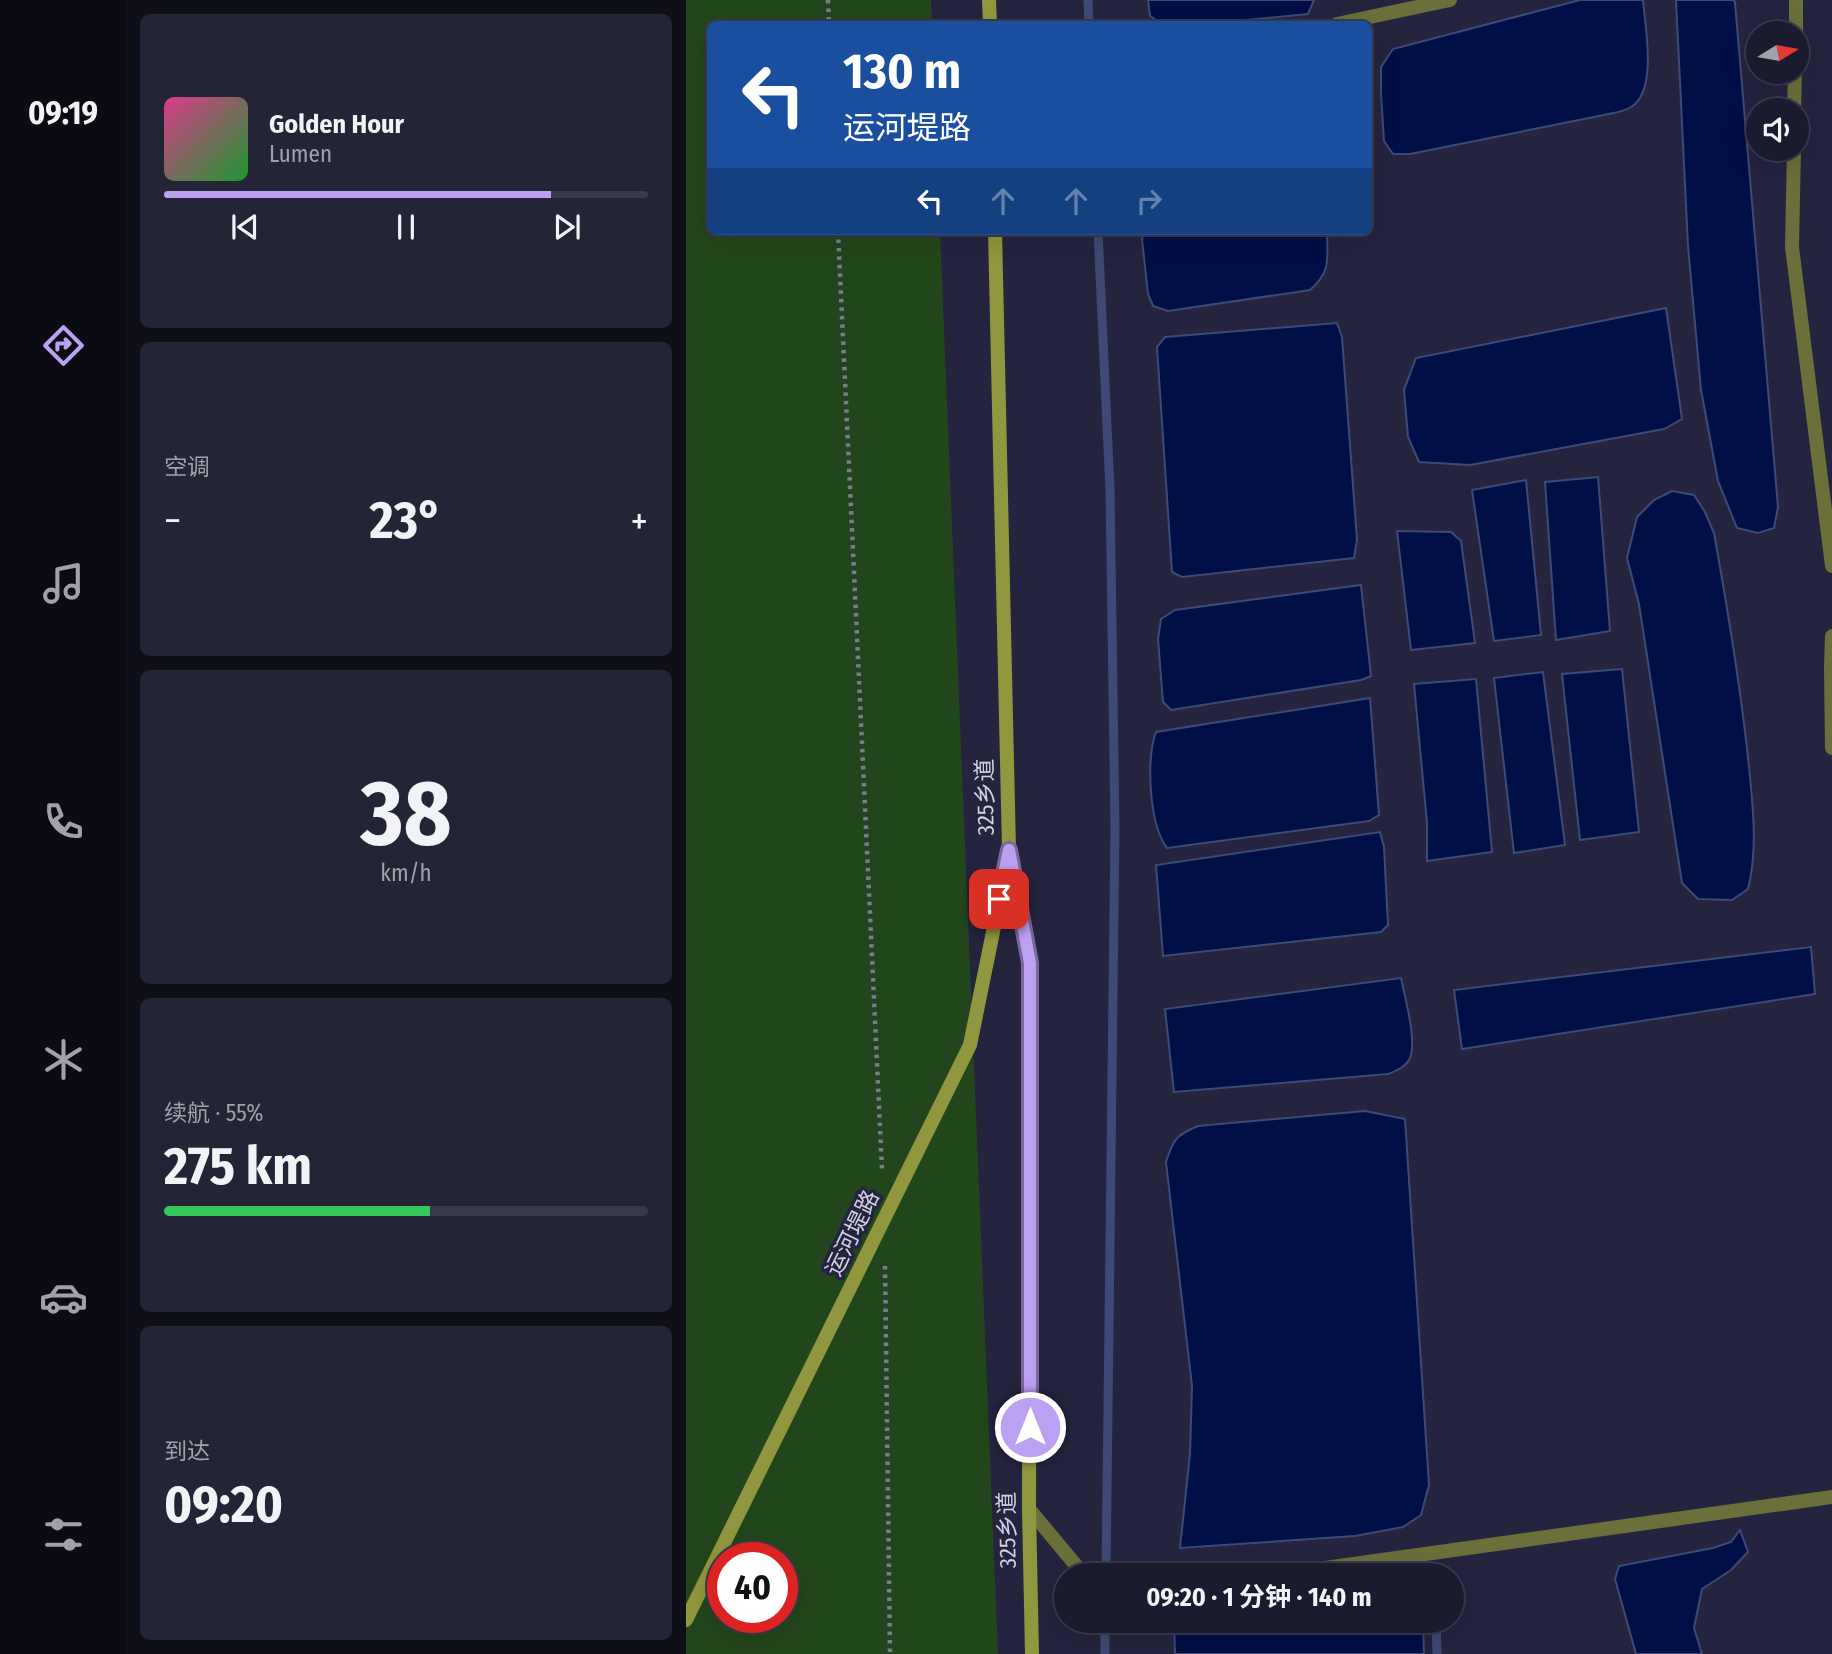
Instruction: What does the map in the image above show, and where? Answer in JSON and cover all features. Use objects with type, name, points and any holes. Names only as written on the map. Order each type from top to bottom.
[{"type":"street","points":[[989,0],[990,21]]},
{"type":"street","points":[[1352,21],[1450,0]]},
{"type":"street","points":[[1796,0],[1796,21]]},
{"type":"street","points":[[1794,161],[1792,247],[1832,566]]},
{"type":"street","name":"325乡道","points":[[995,235],[1009,850],[1030,963],[1029,1509],[1032,1654]]},
{"type":"street","points":[[1832,636],[1832,748]]},
{"type":"street","name":"运河堤路","points":[[686,1620],[970,1045],[1009,850]]},
{"type":"street","points":[[1361,1563],[1832,1497]]},
{"type":"street","points":[[1029,1509],[1074,1563]]},
{"type":"path","points":[[828,0],[829,21]]},
{"type":"path","points":[[838,235],[883,1177]]},
{"type":"path","points":[[885,1259],[891,1654]]},
{"type":"green space","points":[[686,0],[931,0],[932,21],[707,21],[707,235],[940,235],[998,1654],[686,1654]]},
{"type":"shaded area","points":[[1148,0],[1314,0],[1308,14],[1237,21],[1158,21],[1150,16]]},
{"type":"shaded area","points":[[1580,0],[1643,0],[1647,73],[1645,87],[1631,107],[1614,113],[1410,154],[1393,154],[1384,141],[1381,67],[1393,49]]},
{"type":"shaded area","points":[[1676,0],[1734,0],[1778,507],[1774,528],[1758,533],[1737,528],[1718,481],[1701,390],[1688,246]]},
{"type":"shaded area","points":[[1143,235],[1327,235],[1327,264],[1322,277],[1310,290],[1168,311],[1153,306],[1148,294]]},
{"type":"shaded area","points":[[1666,308],[1682,419],[1664,429],[1470,465],[1419,462],[1408,437],[1404,390],[1416,358]]},
{"type":"shaded area","points":[[1337,323],[1342,337],[1357,540],[1354,558],[1182,577],[1172,572],[1157,347],[1165,337]]},
{"type":"shaded area","points":[[1598,477],[1610,631],[1556,640],[1545,482]]},
{"type":"shaded area","points":[[1526,480],[1541,635],[1494,641],[1472,490]]},
{"type":"shaded area","points":[[1672,491],[1694,495],[1714,533],[1738,679],[1751,782],[1754,844],[1748,889],[1732,900],[1698,899],[1682,883],[1639,604],[1627,558],[1637,517],[1654,500]]},
{"type":"shaded area","points":[[1397,531],[1451,532],[1461,541],[1475,643],[1411,650]]},
{"type":"shaded area","points":[[1361,585],[1371,676],[1361,680],[1171,710],[1163,702],[1158,639],[1161,619],[1175,610]]},
{"type":"shaded area","points":[[1622,669],[1639,832],[1580,840],[1562,674]]},
{"type":"shaded area","points":[[1543,672],[1565,845],[1514,853],[1494,678]]},
{"type":"shaded area","points":[[1476,679],[1492,852],[1427,861],[1427,823],[1414,684]]},
{"type":"shaded area","points":[[1370,698],[1379,815],[1369,821],[1167,848],[1156,824],[1151,792],[1151,759],[1156,732]]},
{"type":"shaded area","points":[[1380,832],[1384,847],[1388,925],[1381,932],[1163,956],[1156,865]]},
{"type":"shaded area","points":[[1811,947],[1815,994],[1462,1049],[1454,990]]},
{"type":"shaded area","points":[[1401,978],[1410,1019],[1412,1050],[1408,1061],[1397,1070],[1388,1074],[1174,1092],[1165,1009]]},
{"type":"shaded area","points":[[1365,1111],[1405,1119],[1429,1485],[1421,1515],[1403,1527],[1355,1536],[1180,1548],[1190,1454],[1192,1386],[1166,1162],[1171,1148],[1176,1139],[1198,1126]]},
{"type":"shaded area","points":[[1740,1530],[1748,1552],[1731,1570],[1702,1589],[1694,1628],[1702,1654],[1636,1654],[1615,1579],[1619,1566],[1713,1548],[1731,1542]]},
{"type":"shaded area","points":[[1174,1633],[1423,1633],[1424,1654],[1175,1654]]},
{"type":"waterway","points":[[1088,0],[1089,21]]},
{"type":"waterway","points":[[1098,235],[1110,490],[1115,828],[1106,1563]]},
{"type":"waterway","points":[[1105,1633],[1105,1654]]},
{"type":"waterway","points":[[1436,1633],[1437,1654]]},
{"type":"route","points":[[999,899],[1009,850],[1030,963],[1030,1427]]}]
